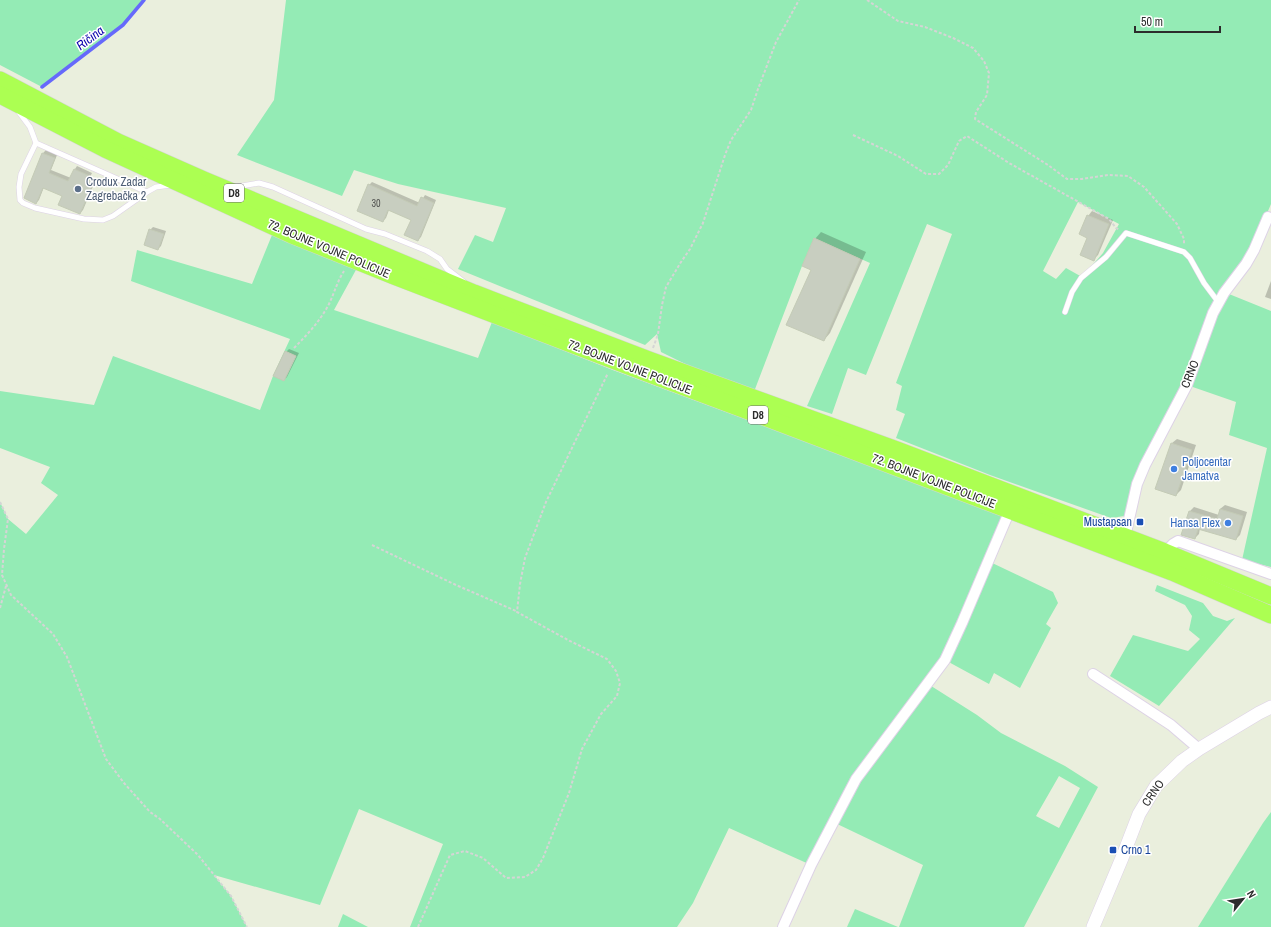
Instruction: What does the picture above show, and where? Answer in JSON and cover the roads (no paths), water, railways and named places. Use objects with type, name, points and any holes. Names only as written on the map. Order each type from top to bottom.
[{"type":"main road","name":"72. BOJNE VOJNE POLICIJE","points":[[0,80],[118,142],[227,190],[474,293],[649,360],[897,450],[1165,552],[1271,596]]},
{"type":"main road","name":"72. BOJNE VOJNE POLICIJE","points":[[4,97],[181,185],[292,235],[613,360],[1172,572],[1271,616]]},
{"type":"street","name":"CRNO","points":[[1125,537],[1137,484],[1187,385],[1213,314],[1224,293],[1246,264],[1254,250],[1268,217]]},
{"type":"street","points":[[783,927],[811,865],[856,779],[945,660],[1010,510]]},
{"type":"street","points":[[1165,552],[1178,541],[1271,574]]},
{"type":"street","points":[[1093,674],[1171,725],[1199,749]]},
{"type":"street","name":"CRNO","points":[[1092,927],[1122,858],[1139,814],[1156,786],[1168,773],[1199,749],[1271,707]]},
{"type":"lane","points":[[4,97],[30,127],[36,143],[22,174],[19,187],[20,200],[23,203],[35,208],[84,218],[103,220],[113,216],[146,192],[156,187],[181,185]]},
{"type":"lane","points":[[36,143],[146,192]]},
{"type":"lane","points":[[1065,312],[1072,292],[1082,278],[1106,257],[1126,233],[1184,252],[1190,258],[1204,284],[1219,303]]},
{"type":"waterway","name":"Ričina","points":[[42,87],[123,25],[144,0]]},
{"type":"place","name":"Crodux Zadar Zagrebačka 2","points":[[78,189]]},
{"type":"place","name":"Poljocentar Jamatva","points":[[1174,469]]},
{"type":"place","name":"Mustapsan","points":[[1140,522]]},
{"type":"place","name":"Hansa Flex","points":[[1228,523]]},
{"type":"place","name":"Crno 1","points":[[1113,850]]}]
